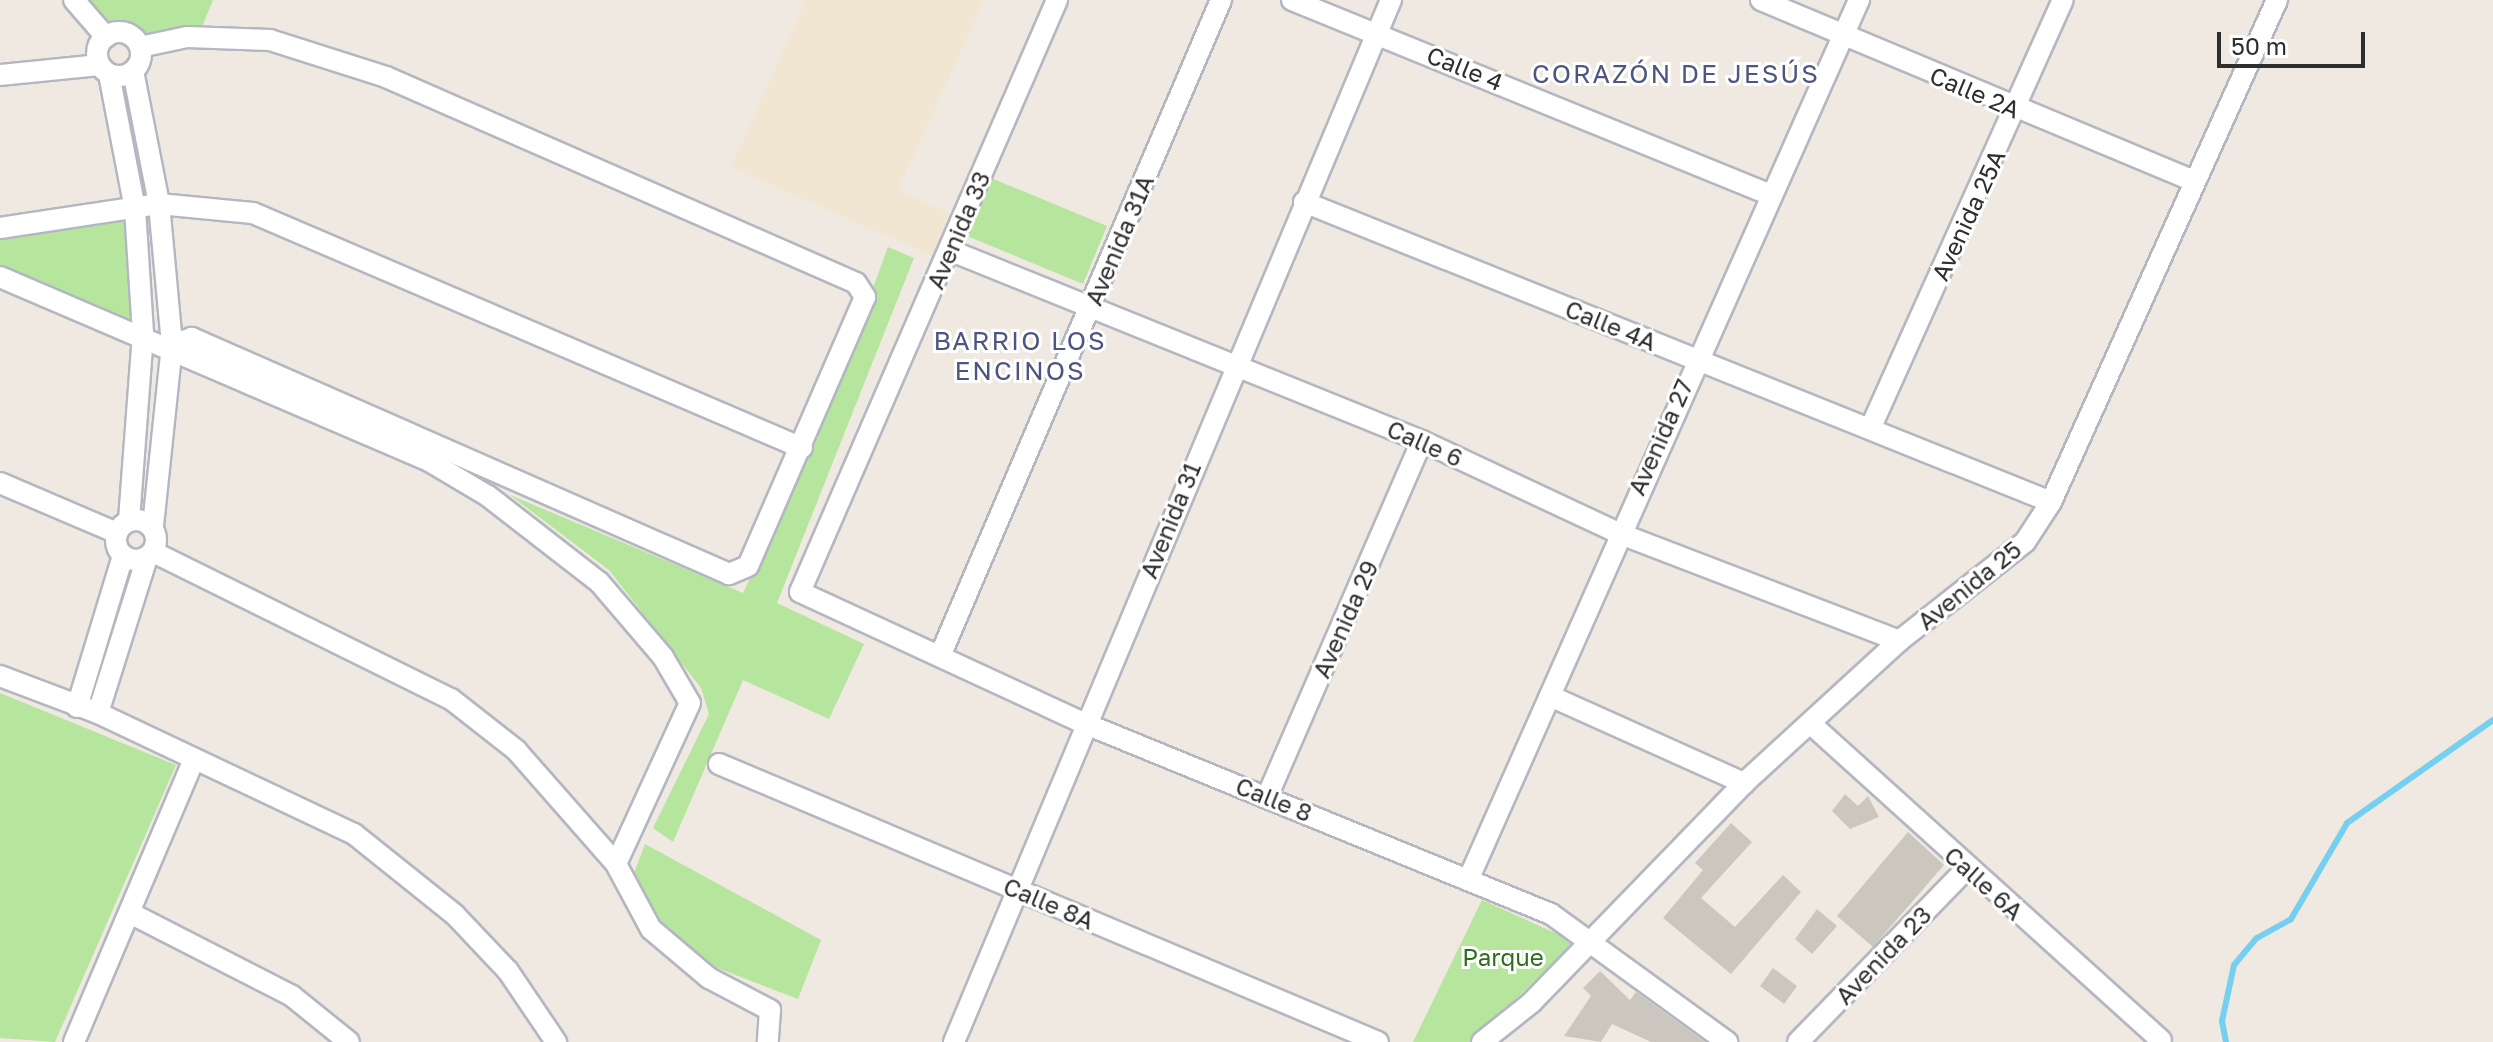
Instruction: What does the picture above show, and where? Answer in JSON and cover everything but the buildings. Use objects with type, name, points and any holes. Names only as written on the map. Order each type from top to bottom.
[{"type":"street","points":[[74,0],[106,37],[104,70],[135,209],[143,334],[123,527],[123,556],[77,707]]},
{"type":"street","name":"Avenida 33","points":[[800,592],[1057,0]]},
{"type":"street","name":"Avenida 31A","points":[[940,656],[1221,0]]},
{"type":"street","name":"Calle 4","points":[[1292,0],[1377,32],[1771,195]]},
{"type":"street","name":"Avenida 31","points":[[954,1042],[1235,362],[1391,0]]},
{"type":"street","name":"Calle 2A","points":[[1761,0],[2016,110],[2191,180]]},
{"type":"street","name":"Avenida 27","points":[[1469,878],[1695,359],[1859,0]]},
{"type":"street","name":"Avenida 25A","points":[[1870,429],[2063,0]]},
{"type":"street","name":"Avenida 25","points":[[1482,1042],[1531,1003],[1744,783],[1899,641],[2025,542],[2051,502],[2191,180],[2277,0]]},
{"type":"street","points":[[106,37],[126,33],[140,47]]},
{"type":"street","points":[[0,277],[172,345],[192,338],[432,453],[729,574],[748,566],[802,448],[865,297],[856,283],[386,77],[270,40],[187,37],[140,47]]},
{"type":"street","points":[[98,713],[150,555],[172,345],[159,204],[133,71],[140,47]]},
{"type":"street","points":[[0,75],[133,71]]},
{"type":"street","name":"Calle 4A","points":[[1304,202],[2051,502]]},
{"type":"street","points":[[0,228],[159,204],[253,213],[298,228],[802,448]]},
{"type":"street","name":"Calle 6","points":[[949,250],[1235,362],[1422,441],[1618,533],[1899,641]]},
{"type":"street","name":"Avenida 29","points":[[1267,797],[1422,441]]},
{"type":"street","points":[[432,453],[599,582],[684,685],[690,703],[685,720],[616,864]]},
{"type":"street","points":[[0,483],[123,527],[153,527]]},
{"type":"street","points":[[123,556],[150,555],[451,699],[516,750],[616,864],[651,929],[709,978],[770,1010],[768,1042]]},
{"type":"street","name":"Calle 8","points":[[800,592],[1086,724],[1469,878],[1591,939],[1727,1042]]},
{"type":"street","points":[[0,676],[98,713],[193,761],[354,834],[455,915],[508,971],[556,1042]]},
{"type":"street","points":[[1550,696],[1744,783]]},
{"type":"street","name":"Calle 6A","points":[[1810,723],[2161,1040]]},
{"type":"street","points":[[74,1042],[193,761]]},
{"type":"street","name":"Calle 8A","points":[[719,764],[1378,1042]]},
{"type":"street","name":"Avenida 23","points":[[1798,1042],[1967,868]]},
{"type":"street","points":[[130,913],[292,996],[349,1042]]},
{"type":"shaded area","points":[[806,0],[984,0],[898,190],[953,215],[934,257],[731,167]]},
{"type":"green space","points":[[78,0],[213,0],[199,34],[141,42],[107,32]]},
{"type":"green space","points":[[991,178],[1107,226],[1083,284],[967,236]]},
{"type":"green space","points":[[132,213],[139,328],[0,273],[0,232]]},
{"type":"green space","points":[[888,247],[914,258],[777,603],[864,644],[829,719],[743,680],[673,842],[653,828],[709,714],[701,688],[609,570],[510,495],[743,593],[818,437]]},
{"type":"green space","points":[[0,693],[176,765],[55,1042],[0,1038]]},
{"type":"green space","points":[[645,844],[821,940],[798,999],[707,964],[658,927],[631,881]]},
{"type":"green space","name":"Parque","points":[[1482,900],[1575,942],[1471,1042],[1413,1042]]},
{"type":"waterway","points":[[2226,1042],[2222,1021],[2234,965],[2257,938],[2291,919],[2347,823],[2493,720]]},
{"type":"district","name":"CORAZÓN DE JESÚS","points":[[1676,74]]},
{"type":"district","name":"BARRIO LOS ENCINOS","points":[[1020,356]]}]
